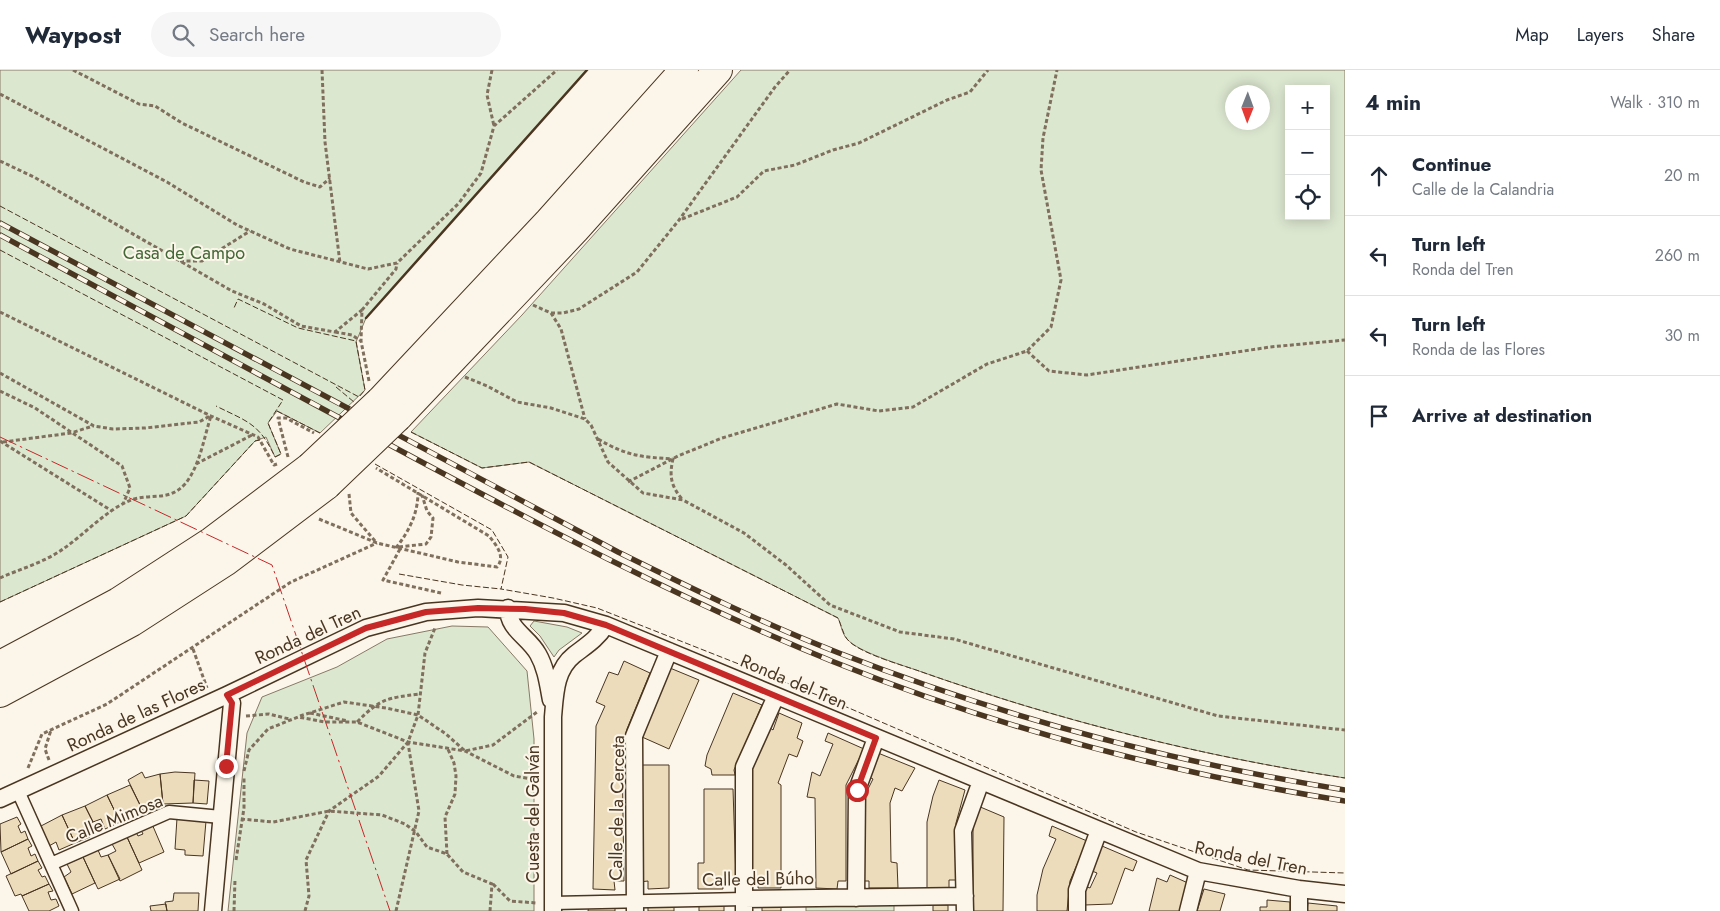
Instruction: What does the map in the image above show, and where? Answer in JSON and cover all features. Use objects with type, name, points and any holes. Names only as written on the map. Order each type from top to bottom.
[{"type":"highway","points":[[0,693],[132,622],[225,562],[328,479],[383,401],[549,221],[684,70]]},
{"type":"highway","points":[[383,401],[575,230],[718,70]]},
{"type":"highway","points":[[0,666],[118,602],[212,541],[328,479]]},
{"type":"street","name":"Ronda del Tren","points":[[220,698],[366,628],[442,609],[508,608],[564,613],[606,625],[1198,871],[1345,894]]},
{"type":"street","name":"Cuesta del Galván","points":[[508,608],[508,617],[512,626],[531,644],[543,664],[552,709],[553,907]]},
{"type":"street","name":"Cuesta del Galván","points":[[552,709],[556,686],[562,669],[573,656],[592,642],[606,625]]},
{"type":"street","name":"Calle de la Cerceta","points":[[635,906],[634,736],[669,651]]},
{"type":"street","points":[[744,905],[744,767],[776,696]]},
{"type":"street","name":"Ronda de las Flores","points":[[0,799],[220,698],[232,703],[213,911]]},
{"type":"street","points":[[856,898],[857,790],[876,738]]},
{"type":"street","points":[[965,904],[962,832],[981,781]]},
{"type":"street","points":[[18,791],[72,911]]},
{"type":"street","name":"Calle Mimosa","points":[[50,864],[169,812],[221,817]]},
{"type":"street","points":[[1077,911],[1077,890],[1099,830]]},
{"type":"street","points":[[1188,911],[1198,871]]},
{"type":"street","points":[[1299,888],[1299,911]]},
{"type":"street","name":"Calle del Búho","points":[[553,907],[744,905],[856,898],[965,904]]},
{"type":"path","points":[[73,70],[139,104],[155,106],[182,123],[304,182],[320,188],[330,178]]},
{"type":"path","points":[[322,70],[325,142],[340,263]]},
{"type":"path","points":[[0,94],[167,182],[250,231],[290,249],[368,269],[397,263],[459,203],[481,173],[494,126],[487,95],[492,70]]},
{"type":"path","points":[[494,126],[557,70]]},
{"type":"path","points":[[531,304],[551,313],[563,313],[579,308],[637,272],[679,220],[775,87],[790,70]]},
{"type":"path","points":[[679,220],[737,196],[764,171],[795,165],[834,150],[859,143],[947,100],[970,92],[988,70]]},
{"type":"path","points":[[628,482],[673,459],[722,438],[837,404],[879,410],[913,407],[987,364],[1027,350],[1052,327],[1061,280],[1041,170],[1043,138],[1057,70]]},
{"type":"path","points":[[0,161],[34,177],[232,291],[264,304],[301,326],[352,335],[361,341]]},
{"type":"path","points":[[178,261],[202,261],[250,231]]},
{"type":"path","points":[[335,332],[362,310],[396,269],[397,263]]},
{"type":"path","points":[[362,310],[361,341],[383,401]]},
{"type":"path","points":[[0,312],[210,416],[258,437],[274,465],[288,458],[278,418],[286,418],[318,436]]},
{"type":"path","points":[[551,313],[561,329],[585,419]]},
{"type":"path","points":[[1027,350],[1049,371],[1086,375],[1270,347],[1345,340]]},
{"type":"path","points":[[468,369],[461,376],[487,386],[517,402],[565,411],[585,419],[591,425],[608,462],[628,482],[643,493],[683,500],[744,533],[786,565],[830,605],[900,632],[954,639],[1218,716],[1345,730]]},
{"type":"path","points":[[0,373],[94,426],[113,429],[145,428],[199,422],[210,416]]},
{"type":"path","points":[[0,391],[35,408],[122,466],[130,488],[123,505]]},
{"type":"path","points":[[0,578],[61,551],[112,511],[132,499],[162,497],[173,493],[185,484],[196,464],[210,416]]},
{"type":"path","points":[[1,442],[71,433],[94,426]]},
{"type":"path","points":[[196,464],[253,435]]},
{"type":"path","points":[[597,439],[619,452],[637,456],[673,459]]},
{"type":"path","points":[[1,442],[112,511]]},
{"type":"path","points":[[673,459],[670,472],[673,488],[683,500]]},
{"type":"path","points":[[313,516],[377,544],[488,568],[498,567],[501,555],[489,536],[373,466]]},
{"type":"path","points":[[328,479],[350,513],[377,544]]},
{"type":"path","points":[[398,548],[426,544],[431,537],[433,518],[427,511],[420,493]]},
{"type":"path","points":[[420,493],[414,517],[407,534],[398,548],[383,580],[434,591]]},
{"type":"path","points":[[18,791],[42,734],[107,704],[193,649],[291,582],[377,544]]},
{"type":"path","points":[[306,911],[309,896],[306,860],[329,810],[379,776],[408,742],[418,715],[425,653],[442,609]]},
{"type":"path","points":[[193,649],[220,698]]},
{"type":"path","points":[[298,717],[325,722],[357,722],[373,706],[386,698],[420,694]]},
{"type":"path","points":[[236,862],[242,819],[244,773],[249,750],[268,729],[344,702],[418,715],[446,734],[465,751]]},
{"type":"path","points":[[465,751],[493,745],[552,709]]},
{"type":"path","points":[[310,713],[357,722],[408,742],[465,751],[514,776],[553,781]]},
{"type":"path","points":[[230,717],[269,714],[290,720]]},
{"type":"path","points":[[51,730],[46,740],[46,756],[51,765],[60,772]]},
{"type":"path","points":[[396,911],[416,832],[419,811],[408,742]]},
{"type":"path","points":[[447,747],[454,763],[456,776],[455,794],[446,817],[447,854]]},
{"type":"path","points":[[221,817],[273,822],[329,810],[382,815],[405,824],[416,832],[427,847],[447,854],[463,872],[492,884],[510,900],[553,907]]},
{"type":"path","points":[[234,911],[235,871]]},
{"type":"path","points":[[490,911],[492,884]]},
{"type":"green space","name":"Casa de Campo","points":[[0,70],[587,70],[366,318],[356,342],[365,390],[320,433],[277,411],[268,423],[281,454],[275,457],[266,437],[255,441],[186,516],[0,602]]},
{"type":"green space","points":[[741,70],[1345,70],[1345,778],[1237,759],[1129,735],[971,689],[892,662],[853,644],[844,634],[838,618],[529,462],[482,468],[411,432],[522,315]]},
{"type":"green space","points":[[534,621],[567,627],[582,633],[559,650],[554,657],[540,636],[530,626]]},
{"type":"green space","points":[[452,626],[488,627],[527,671],[534,739],[534,911],[228,911],[247,733],[262,697],[337,667],[387,639]]},
{"type":"green space","points":[[806,902],[894,902],[894,911],[806,911]]},
{"type":"building","points":[[624,661],[650,673],[627,729],[622,748],[624,881],[614,881],[615,890],[593,889],[596,726],[605,706],[596,702],[609,672],[618,675]]},
{"type":"building","points":[[670,668],[699,680],[669,749],[642,737]]},
{"type":"building","points":[[733,693],[762,705],[734,770],[735,775],[712,775],[711,769],[705,766],[707,755]]},
{"type":"building","points":[[779,713],[802,723],[797,738],[803,741],[797,757],[789,754],[778,783],[781,785],[781,888],[758,888],[759,881],[750,880],[750,775],[769,727],[773,730]]},
{"type":"building","points":[[828,733],[864,749],[846,785],[846,881],[838,881],[837,889],[816,888],[815,798],[807,797],[812,772],[820,776],[833,744],[825,741]]},
{"type":"building","points":[[878,753],[915,768],[902,791],[895,788],[890,803],[891,862],[897,863],[898,888],[869,888],[869,881],[861,881],[861,814],[865,814],[864,797],[873,779],[869,777]]},
{"type":"building","points":[[639,765],[669,765],[669,888],[648,889],[648,881],[639,882]]},
{"type":"building","points":[[142,772],[145,778],[160,774],[163,804],[143,811],[128,780]]},
{"type":"building","points":[[175,772],[195,773],[193,803],[163,804],[160,774]]},
{"type":"building","points":[[194,780],[209,781],[207,804],[193,803]]},
{"type":"building","points":[[939,780],[965,790],[956,823],[956,880],[949,880],[949,888],[927,888],[927,822]]},
{"type":"building","points":[[130,785],[143,811],[136,815],[134,812],[126,815],[128,818],[120,822],[107,795]]},
{"type":"building","points":[[704,789],[733,789],[736,880],[722,880],[723,889],[698,889],[698,863],[704,863]]},
{"type":"building","points":[[107,795],[120,822],[105,829],[101,819],[93,822],[85,806]]},
{"type":"building","points":[[85,806],[93,822],[85,826],[90,837],[75,843],[62,815]]},
{"type":"building","points":[[978,806],[1004,817],[1003,911],[973,911],[973,821]]},
{"type":"building","points":[[62,815],[75,843],[59,850],[56,842],[49,846],[41,826]]},
{"type":"building","points":[[17,817],[21,824],[18,826],[21,833],[25,831],[28,839],[1,852],[0,824]]},
{"type":"building","points":[[177,818],[206,821],[203,856],[185,855],[185,850],[175,849]]},
{"type":"building","points":[[152,824],[164,852],[139,863],[127,837],[136,832],[138,836],[143,834],[141,830]]},
{"type":"building","points":[[1052,826],[1087,841],[1070,881],[1067,911],[1037,911],[1037,895],[1043,869],[1056,839],[1049,836]]},
{"type":"building","points":[[127,837],[142,870],[120,881],[108,855],[116,851],[112,844]]},
{"type":"building","points":[[28,839],[32,846],[28,848],[31,856],[35,854],[38,861],[11,874],[1,852]]},
{"type":"building","points":[[1102,846],[1137,861],[1133,871],[1125,868],[1112,904],[1084,905],[1085,886],[1090,888],[1097,873],[1092,871]]},
{"type":"building","points":[[98,850],[101,857],[108,855],[120,879],[98,889],[83,857]]},
{"type":"building","points":[[83,857],[95,883],[72,894],[64,877],[71,872],[67,864]]},
{"type":"building","points":[[38,861],[42,868],[38,870],[42,877],[45,876],[49,884],[22,896],[21,894],[15,896],[6,876]]},
{"type":"building","points":[[1170,875],[1188,883],[1180,911],[1149,911],[1157,878],[1167,882]]},
{"type":"building","points":[[49,884],[53,891],[48,892],[51,900],[56,899],[59,906],[49,911],[29,911],[22,896]]},
{"type":"building","points":[[1204,889],[1225,894],[1220,911],[1197,911]]},
{"type":"building","points":[[174,893],[199,893],[198,911],[167,911],[165,902],[173,901]]},
{"type":"building","points":[[1267,900],[1290,902],[1290,911],[1260,911],[1260,907],[1267,907]]},
{"type":"building","points":[[1308,903],[1337,906],[1337,911],[1307,911]]},
{"type":"building","points":[[166,904],[167,911],[151,911],[150,906]]},
{"type":"building","points":[[724,904],[724,911],[699,911],[699,905]]},
{"type":"building","points":[[781,904],[781,911],[762,911],[762,905]]},
{"type":"building","points":[[589,905],[615,905],[615,911],[588,911]]},
{"type":"building","points":[[648,905],[674,906],[674,911],[648,911]]},
{"type":"building","points":[[933,905],[948,905],[948,911],[933,911]]},
{"type":"railway","points":[[0,223],[618,552],[728,605],[811,642],[963,697],[1088,735],[1216,766],[1345,790]]},
{"type":"railway","points":[[0,235],[554,532],[720,613],[834,662],[958,708],[1085,746],[1214,777],[1345,801]]},
{"type":"fence","points":[[0,206],[359,397],[365,390],[356,341],[298,328],[238,299],[234,308]]},
{"type":"fence","points":[[0,250],[283,400],[268,423],[281,454],[275,457],[264,437],[252,425],[216,406]]},
{"type":"fence","points":[[336,387],[354,402]]},
{"type":"fence","points":[[277,411],[320,433]]},
{"type":"fence","points":[[411,432],[482,468],[529,462],[838,618],[847,639],[860,649],[881,658],[971,689],[1130,735],[1237,759],[1345,778]]},
{"type":"fence","points":[[0,602],[186,516],[255,441],[260,440]]},
{"type":"fence","points":[[375,464],[492,530],[508,557],[501,589],[597,608],[835,702],[1136,832],[1248,870],[1345,873]]},
{"type":"fence","points":[[399,574],[462,585],[501,589]]},
{"type":"wall","points":[[366,318],[587,70]]},
{"type":"power","points":[[0,437],[272,565],[390,911]]},
{"type":"route","points":[[226,766],[232,703],[227,695],[366,628],[442,609],[508,608],[564,613],[606,625],[876,738],[857,790]]}]
